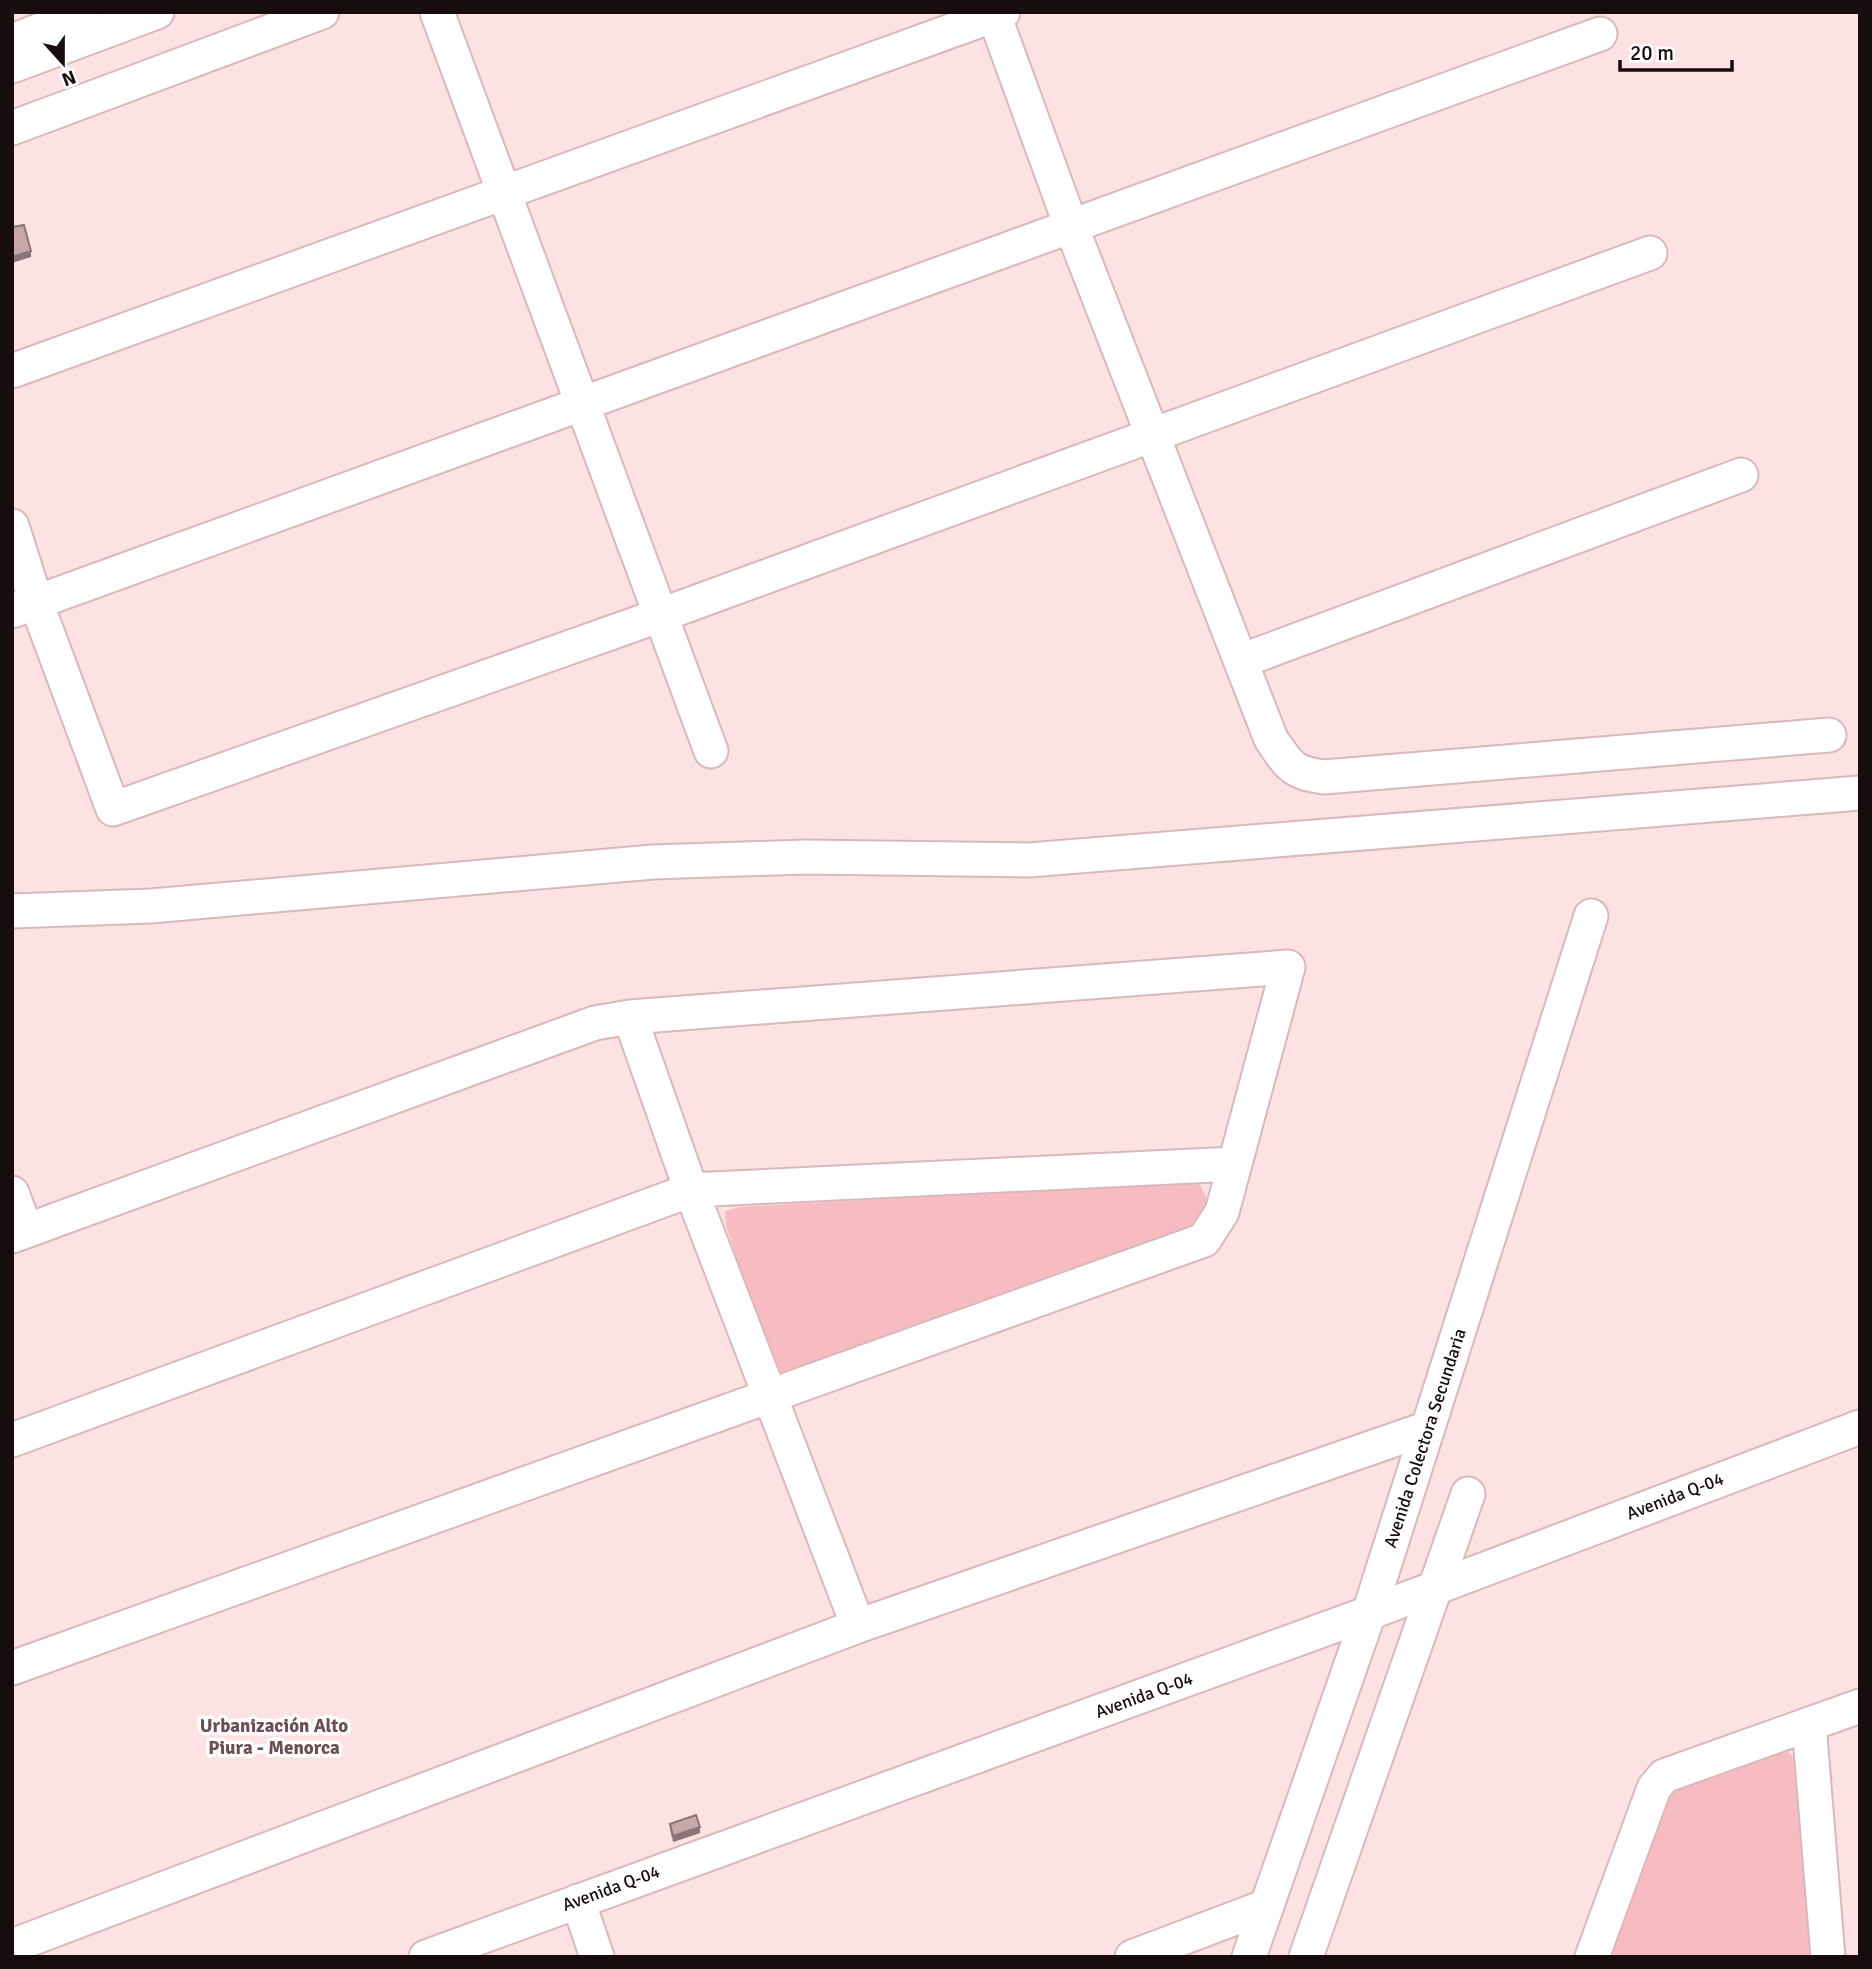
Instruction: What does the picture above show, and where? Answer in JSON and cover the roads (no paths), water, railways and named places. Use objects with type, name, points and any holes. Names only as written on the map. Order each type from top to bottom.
[{"type":"street","points":[[12,41],[86,12]]},
{"type":"street","points":[[12,66],[157,12]]},
{"type":"street","points":[[12,128],[322,12]]},
{"type":"street","points":[[437,12],[711,751]]},
{"type":"street","points":[[12,371],[997,13],[1071,226],[1271,739],[1301,774],[1324,777],[1829,735]]},
{"type":"street","points":[[24,607],[1600,34]]},
{"type":"street","points":[[12,526],[24,607],[113,809],[661,615],[1650,253]]},
{"type":"street","points":[[1241,662],[1741,475]]},
{"type":"street","points":[[12,911],[151,906],[653,862],[805,857],[1029,860],[1860,793]]},
{"type":"street","name":"Avenida Colectora Secundaria","points":[[1249,1957],[1369,1613],[1591,916]]},
{"type":"street","points":[[12,1193],[19,1233],[595,1023],[631,1017],[1289,967],[1222,1212],[1204,1240],[12,1668]]},
{"type":"street","points":[[631,1017],[691,1190],[858,1626]]},
{"type":"street","points":[[12,1440],[691,1190],[1234,1164]]},
{"type":"street","name":"Avenida Q-04","points":[[426,1957],[1369,1613],[1860,1427]]},
{"type":"street","points":[[12,1946],[858,1626],[1428,1428]]},
{"type":"street","points":[[1306,1957],[1468,1494]]},
{"type":"street","points":[[1592,1957],[1654,1788],[1664,1776],[1860,1706]]},
{"type":"street","points":[[1809,1724],[1828,1957]]},
{"type":"street","points":[[578,1901],[597,1957]]},
{"type":"street","points":[[1132,1957],[1266,1906]]},
{"type":"district","name":"Urbanización Alto Piura - Menorca","points":[[274,1736]]}]
